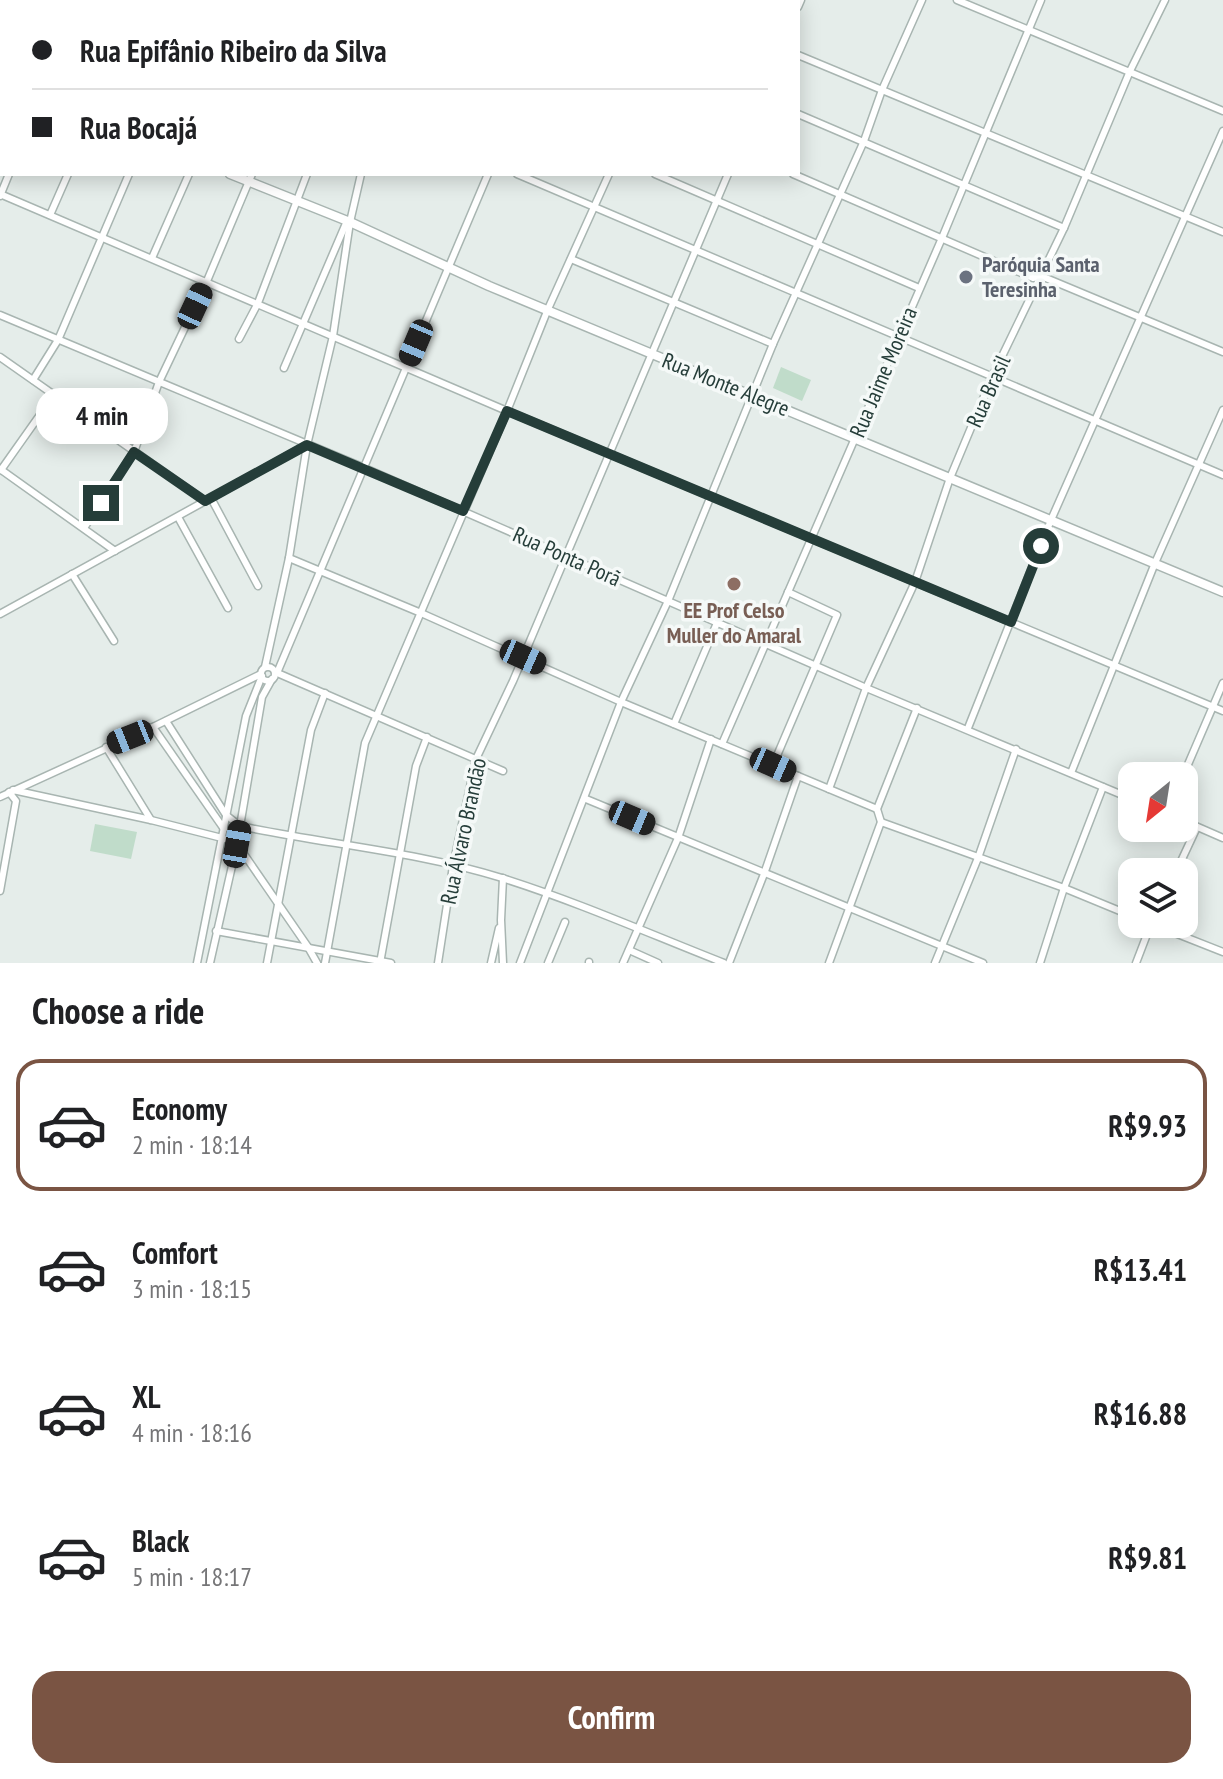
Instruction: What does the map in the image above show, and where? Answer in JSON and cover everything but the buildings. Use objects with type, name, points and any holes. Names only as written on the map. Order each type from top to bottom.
[{"type":"street","points":[[520,963],[621,702],[668,601],[773,344],[864,141],[882,90],[922,0]]},
{"type":"street","points":[[957,0],[1223,111]]},
{"type":"street","name":"Rua Jaime Moreira","points":[[722,744],[942,238],[1041,0]]},
{"type":"street","name":"Rua Brasil","points":[[829,789],[866,688],[915,582],[950,478],[993,375],[1064,228],[1130,71],[1165,0]]},
{"type":"street","points":[[800,56],[1223,232]]},
{"type":"street","points":[[800,115],[1064,228]]},
{"type":"street","points":[[968,728],[1051,520],[1223,131]]},
{"type":"street","points":[[8,176],[0,195],[811,540],[1223,711]]},
{"type":"street","points":[[50,215],[67,176]]},
{"type":"street","points":[[33,380],[58,340],[128,176]]},
{"type":"street","points":[[152,258],[188,176]]},
{"type":"street","points":[[239,339],[258,303],[306,176]]},
{"type":"street","points":[[197,963],[246,716],[263,672],[289,558],[307,445],[333,336],[349,222],[360,176]]},
{"type":"street","points":[[210,963],[237,844],[262,697],[320,570],[487,176]]},
{"type":"street","points":[[522,176],[1223,475]]},
{"type":"street","points":[[325,963],[365,743],[548,309],[608,176]]},
{"type":"street","points":[[660,176],[919,288]]},
{"type":"street","name":"Rua Álvaro Brandão","points":[[438,963],[453,866],[476,759],[523,657],[727,176]]},
{"type":"street","points":[[797,176],[1033,278],[1041,276],[1223,352]]},
{"type":"street","points":[[84,528],[134,452],[159,382],[251,178]]},
{"type":"street","name":"Rua Monte Alegre","points":[[251,178],[296,202],[1223,592]]},
{"type":"street","points":[[284,368],[349,222]]},
{"type":"street","points":[[571,259],[773,344]]},
{"type":"street","name":"Rua Ponta Porã","points":[[0,315],[362,467],[866,688],[1118,793]]},
{"type":"street","points":[[0,357],[134,452],[208,499],[258,586]]},
{"type":"street","points":[[54,395],[0,469],[115,551]]},
{"type":"street","points":[[1071,773],[1155,563],[1223,410]]},
{"type":"street","points":[[0,614],[307,445]]},
{"type":"street","points":[[178,517],[228,608]]},
{"type":"street","points":[[289,558],[877,809]]},
{"type":"street","points":[[72,574],[114,641]]},
{"type":"street","points":[[773,765],[837,615],[788,592]]},
{"type":"street","points":[[674,724],[717,623]]},
{"type":"street","points":[[0,797],[166,721],[272,668],[275,674],[376,714],[503,771]]},
{"type":"street","points":[[263,672],[265,680],[275,674]]},
{"type":"street","points":[[1189,762],[1223,683]]},
{"type":"street","points":[[267,963],[311,730],[325,693]]},
{"type":"street","points":[[829,963],[881,822],[877,809],[917,708]]},
{"type":"street","points":[[166,721],[226,815],[240,826],[503,878],[726,963],[764,874],[798,776]]},
{"type":"street","points":[[153,727],[224,829]]},
{"type":"street","points":[[380,962],[416,766],[427,737]]},
{"type":"street","points":[[623,963],[678,838],[711,739]]},
{"type":"street","points":[[106,747],[151,820]]},
{"type":"street","points":[[935,963],[978,858],[1016,749]]},
{"type":"street","points":[[1040,963],[1064,888],[1103,787]]},
{"type":"street","points":[[11,791],[151,820],[237,844],[317,963]]},
{"type":"street","points":[[0,891],[3,854],[16,801],[11,791]]},
{"type":"street","points":[[586,799],[983,963]]},
{"type":"street","points":[[881,822],[1118,910]]},
{"type":"street","points":[[1198,827],[1223,838]]},
{"type":"street","points":[[503,878],[503,963]]},
{"type":"street","points":[[491,963],[501,920]]},
{"type":"street","points":[[548,963],[565,922]]},
{"type":"street","points":[[216,931],[391,963]]},
{"type":"street","points":[[1136,963],[1146,938]]},
{"type":"street","points":[[1188,938],[1223,952]]},
{"type":"street","points":[[629,950],[658,963]]},
{"type":"green space","points":[[781,367],[811,380],[802,401],[773,388]]},
{"type":"green space","points":[[95,824],[137,832],[131,859],[90,851]]},
{"type":"place","name":"Paróquia Santa Teresinha","points":[[966,277]]},
{"type":"place","name":"EE Prof Celso Muller do Amaral","points":[[734,584]]},
{"type":"route","points":[[101,503],[134,452],[205,501],[307,445],[463,511],[507,411],[1011,622],[1041,546]]}]
